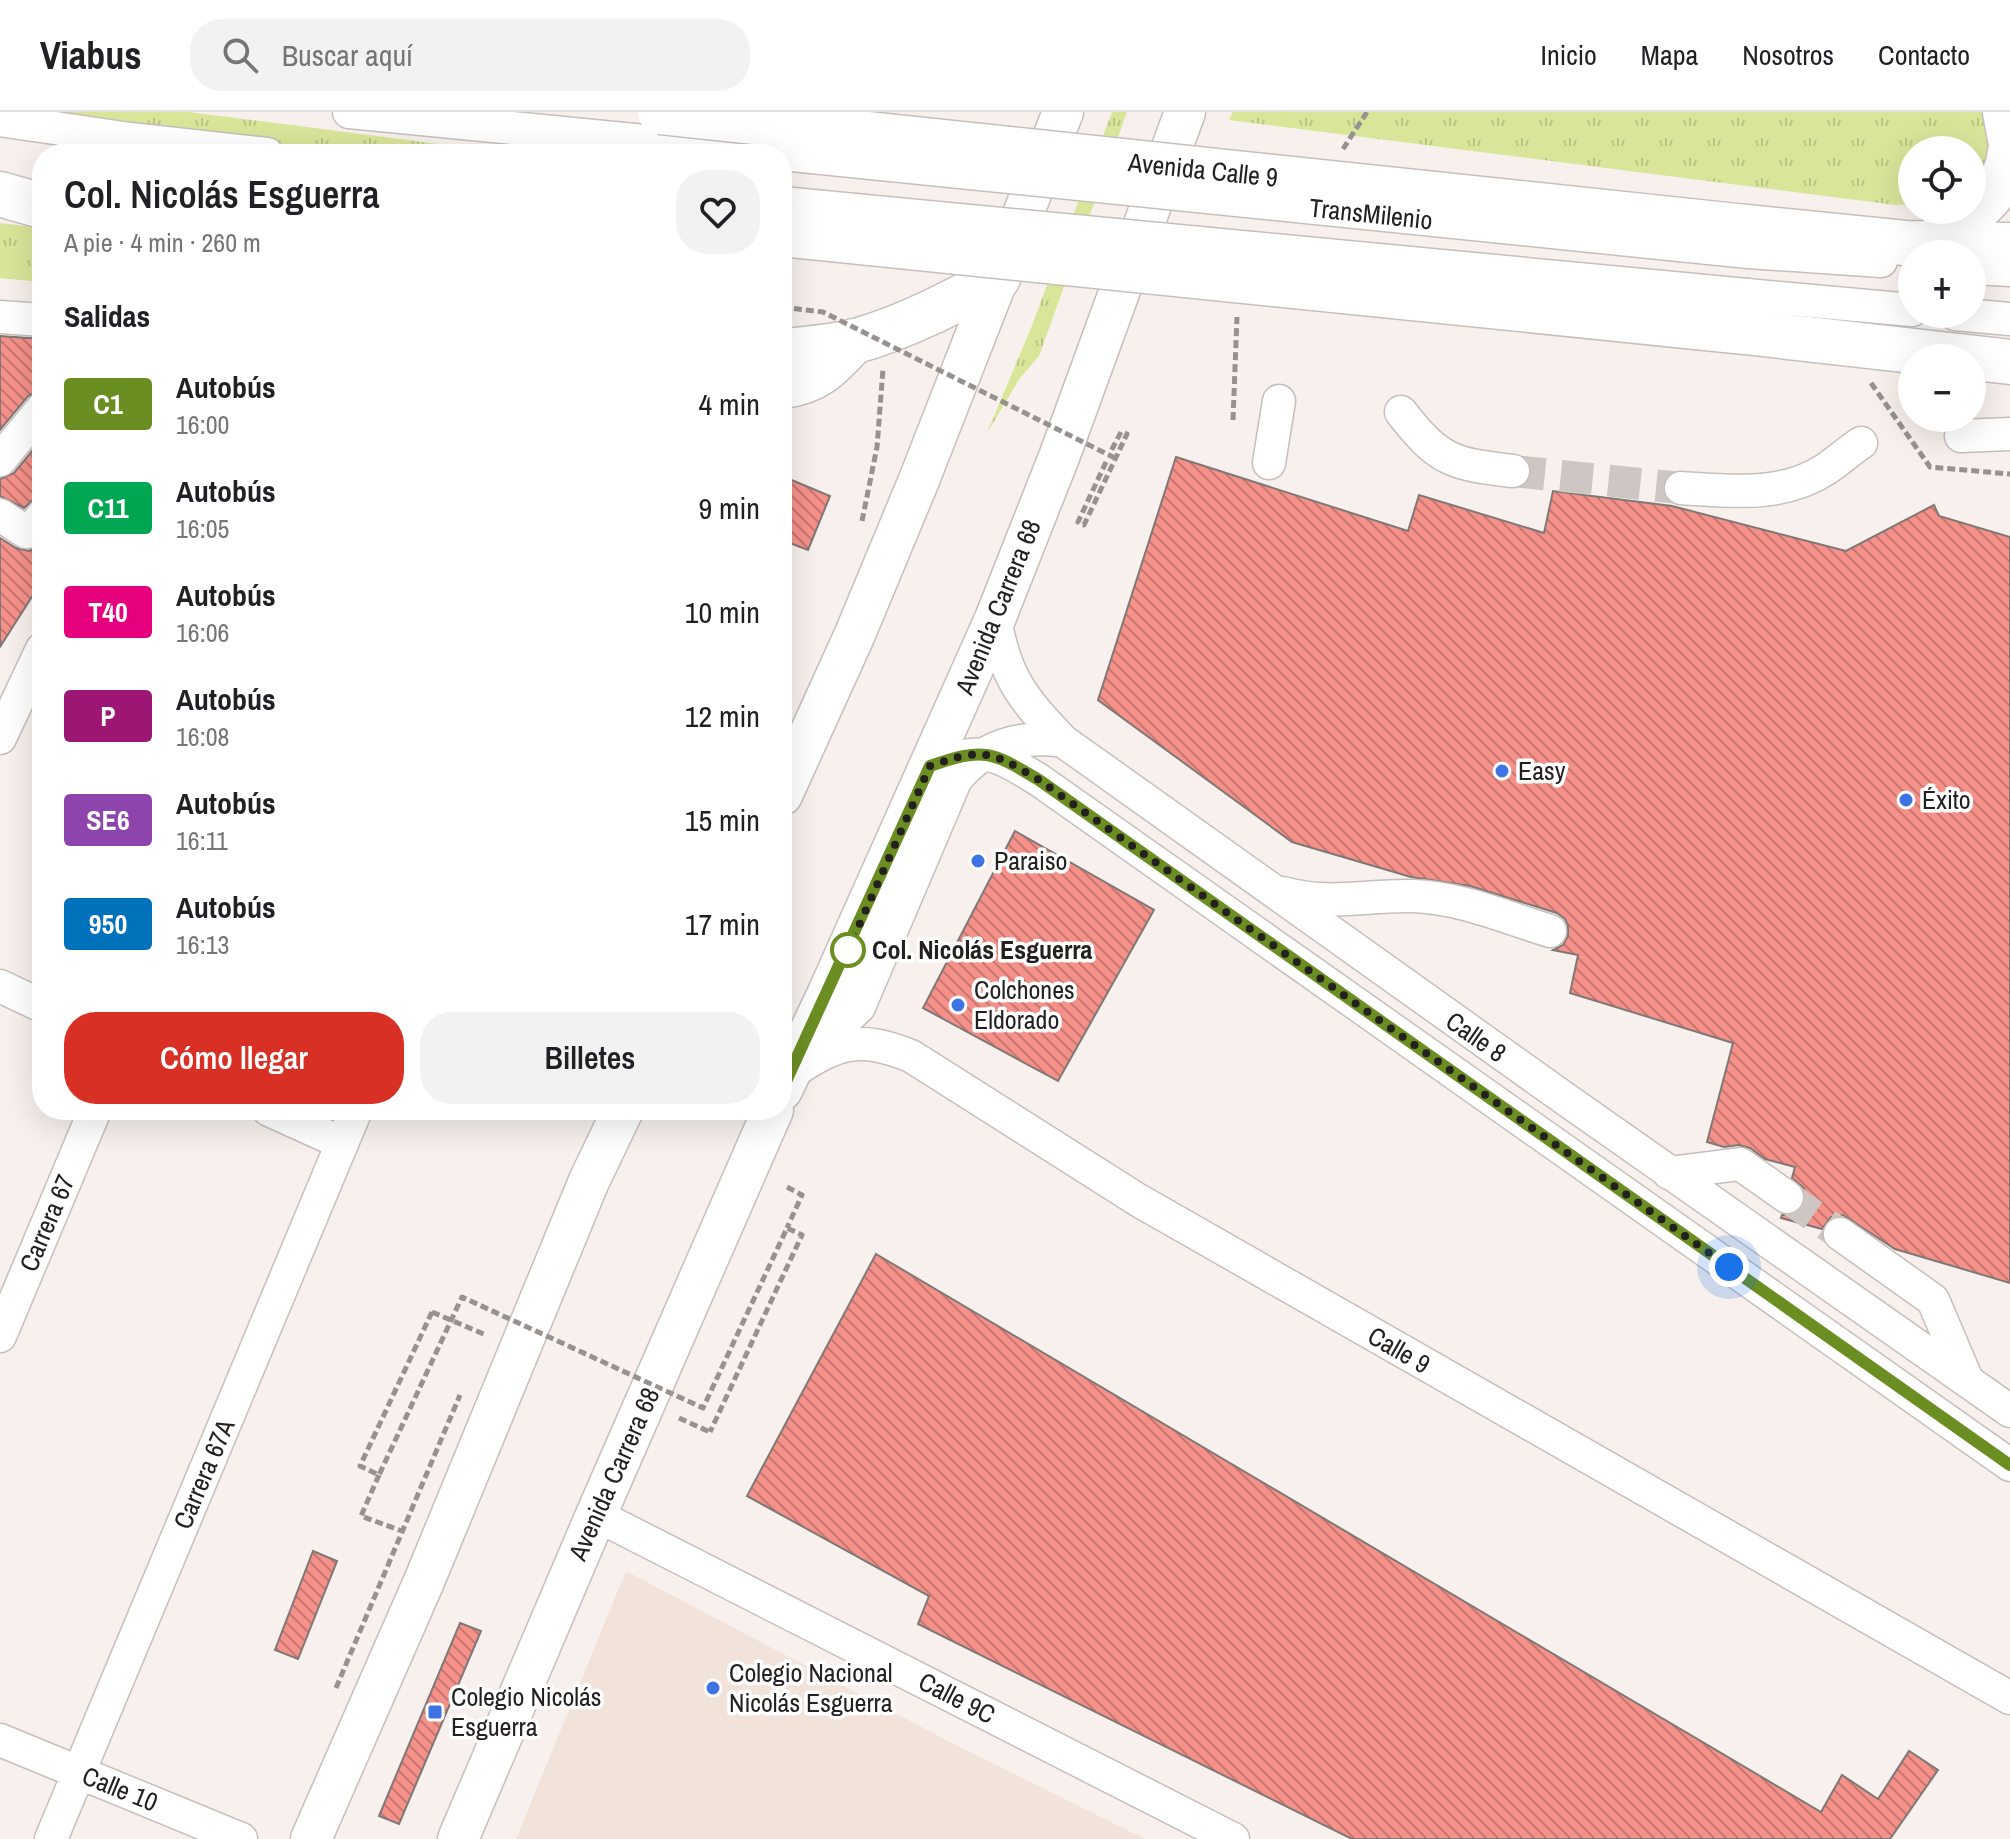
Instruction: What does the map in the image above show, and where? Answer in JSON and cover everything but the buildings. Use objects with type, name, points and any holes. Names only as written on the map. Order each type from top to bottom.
[{"type":"highway","name":"Avenida Calle 9","points":[[660,112],[1747,240],[1898,252]]},
{"type":"highway","points":[[2005,112],[2010,139]]},
{"type":"highway","points":[[1938,240],[1981,207],[1999,187],[2009,165],[2010,151]]},
{"type":"highway","points":[[0,178],[32,179]]},
{"type":"highway","points":[[0,194],[32,203]]},
{"type":"highway","points":[[792,235],[1746,313],[2010,362]]},
{"type":"highway","name":"Avenida Calle 9","points":[[1986,247],[2010,245]]},
{"type":"highway","points":[[792,350],[854,341],[901,325],[998,278]]},
{"type":"highway","points":[[792,385],[804,383],[832,364],[854,341]]},
{"type":"main road","points":[[792,773],[867,606],[1063,112]]},
{"type":"main road","name":"Avenida Carrera 68","points":[[792,1069],[995,619],[1059,457],[1185,112]]},
{"type":"main road","points":[[311,1839],[425,1579],[589,1181],[618,1120]]},
{"type":"main road","name":"Avenida Carrera 68","points":[[458,1839],[769,1120]]},
{"type":"street","name":"TransMilenio","points":[[349,112],[679,144]]},
{"type":"street","points":[[0,120],[173,144]]},
{"type":"street","name":"TransMilenio","points":[[792,155],[1747,240]]},
{"type":"street","name":"TransMilenio","points":[[792,204],[1746,313],[1898,310]]},
{"type":"street","points":[[1986,269],[2010,270]]},
{"type":"street","points":[[0,317],[32,319]]},
{"type":"street","points":[[1986,317],[2010,319]]},
{"type":"street","points":[[1269,463],[1279,401]]},
{"type":"street","points":[[1401,412],[1434,450],[1458,462],[1513,471]]},
{"type":"street","points":[[0,460],[32,421]]},
{"type":"street","points":[[1961,436],[2010,434]]},
{"type":"street","points":[[1681,488],[1775,489],[1799,483],[1825,470],[1861,443]]},
{"type":"street","points":[[0,515],[26,532],[32,530]]},
{"type":"street","name":"Calle 8","points":[[995,619],[998,640],[1014,684],[1063,741],[1669,1173],[2010,1411]]},
{"type":"street","points":[[0,738],[32,670]]},
{"type":"street","points":[[828,993],[828,1010],[836,1017],[847,1018],[859,1007],[956,779],[967,765],[999,745],[1045,738],[1063,741]]},
{"type":"street","name":"Calle 8","points":[[984,752],[1010,762],[1052,789],[2010,1465]]},
{"type":"street","points":[[930,766],[984,752]]},
{"type":"street","points":[[1270,890],[1321,901],[1412,896],[1453,901],[1550,931]]},
{"type":"street","points":[[0,986],[32,1001]]},
{"type":"street","name":"Calle 9","points":[[792,1082],[827,1050],[855,1043],[884,1045],[911,1056],[1138,1200],[2010,1698]]},
{"type":"street","name":"Carrera 67","points":[[0,1336],[91,1120]]},
{"type":"street","points":[[291,1120],[342,1143]]},
{"type":"street","name":"Carrera 67A","points":[[51,1839],[352,1120]]},
{"type":"street","points":[[1669,1173],[1740,1164],[1787,1197]]},
{"type":"street","points":[[1840,1234],[1933,1300],[1967,1380]]},
{"type":"street","name":"Calle 9C","points":[[596,1515],[1233,1839]]},
{"type":"street","name":"Calle 10","points":[[0,1740],[241,1839]]},
{"type":"path","points":[[792,308],[823,312],[1115,458]]},
{"type":"path","points":[[1106,462],[1078,522],[1084,525],[1127,434],[1121,432],[1111,451]]},
{"type":"path","points":[[1906,432],[1930,467],[2010,474]]},
{"type":"path","points":[[402,1531],[361,1516],[462,1297],[703,1408],[802,1195],[787,1187]]},
{"type":"path","points":[[679,1418],[710,1432],[802,1235],[787,1228]]},
{"type":"path","points":[[379,1475],[360,1466],[432,1312],[486,1335]]},
{"type":"shaded area","name":"Colegio Nacional Nicolás Esguerra","points":[[626,1571],[950,1742],[1145,1839],[516,1839]]},
{"type":"green space","points":[[41,112],[189,112],[439,144],[277,144]]},
{"type":"green space","points":[[1112,112],[1127,112],[1039,356],[1020,378],[987,433],[1031,328]]},
{"type":"green space","points":[[1233,112],[1984,112],[1991,146],[1986,170],[1986,136],[1898,136],[1896,205],[1229,120]]},
{"type":"green space","points":[[0,223],[32,227],[32,281],[0,278]]},
{"type":"tunnel","points":[[1513,471],[1681,488]]},
{"type":"tunnel","points":[[1787,1197],[1840,1234]]},
{"type":"bus line","name":"C1","points":[[792,1069],[930,766],[984,752],[1010,762],[1039,780],[2010,1465]]},
{"type":"place","name":"Easy","points":[[1502,771]]},
{"type":"place","name":"Éxito","points":[[1906,800]]},
{"type":"place","name":"Paraiso","points":[[978,861]]},
{"type":"place","name":"Col. Nicolás Esguerra","points":[[848,950]]},
{"type":"place","name":"Colchones Eldorado","points":[[958,1005]]},
{"type":"place","name":"Colegio Nacional Nicolás Esguerra","points":[[713,1688]]},
{"type":"place","name":"Colegio Nicolás Esguerra","points":[[435,1712]]},
{"type":"route","points":[[848,950],[930,766],[984,752],[1010,762],[1039,780],[1729,1267]]}]
